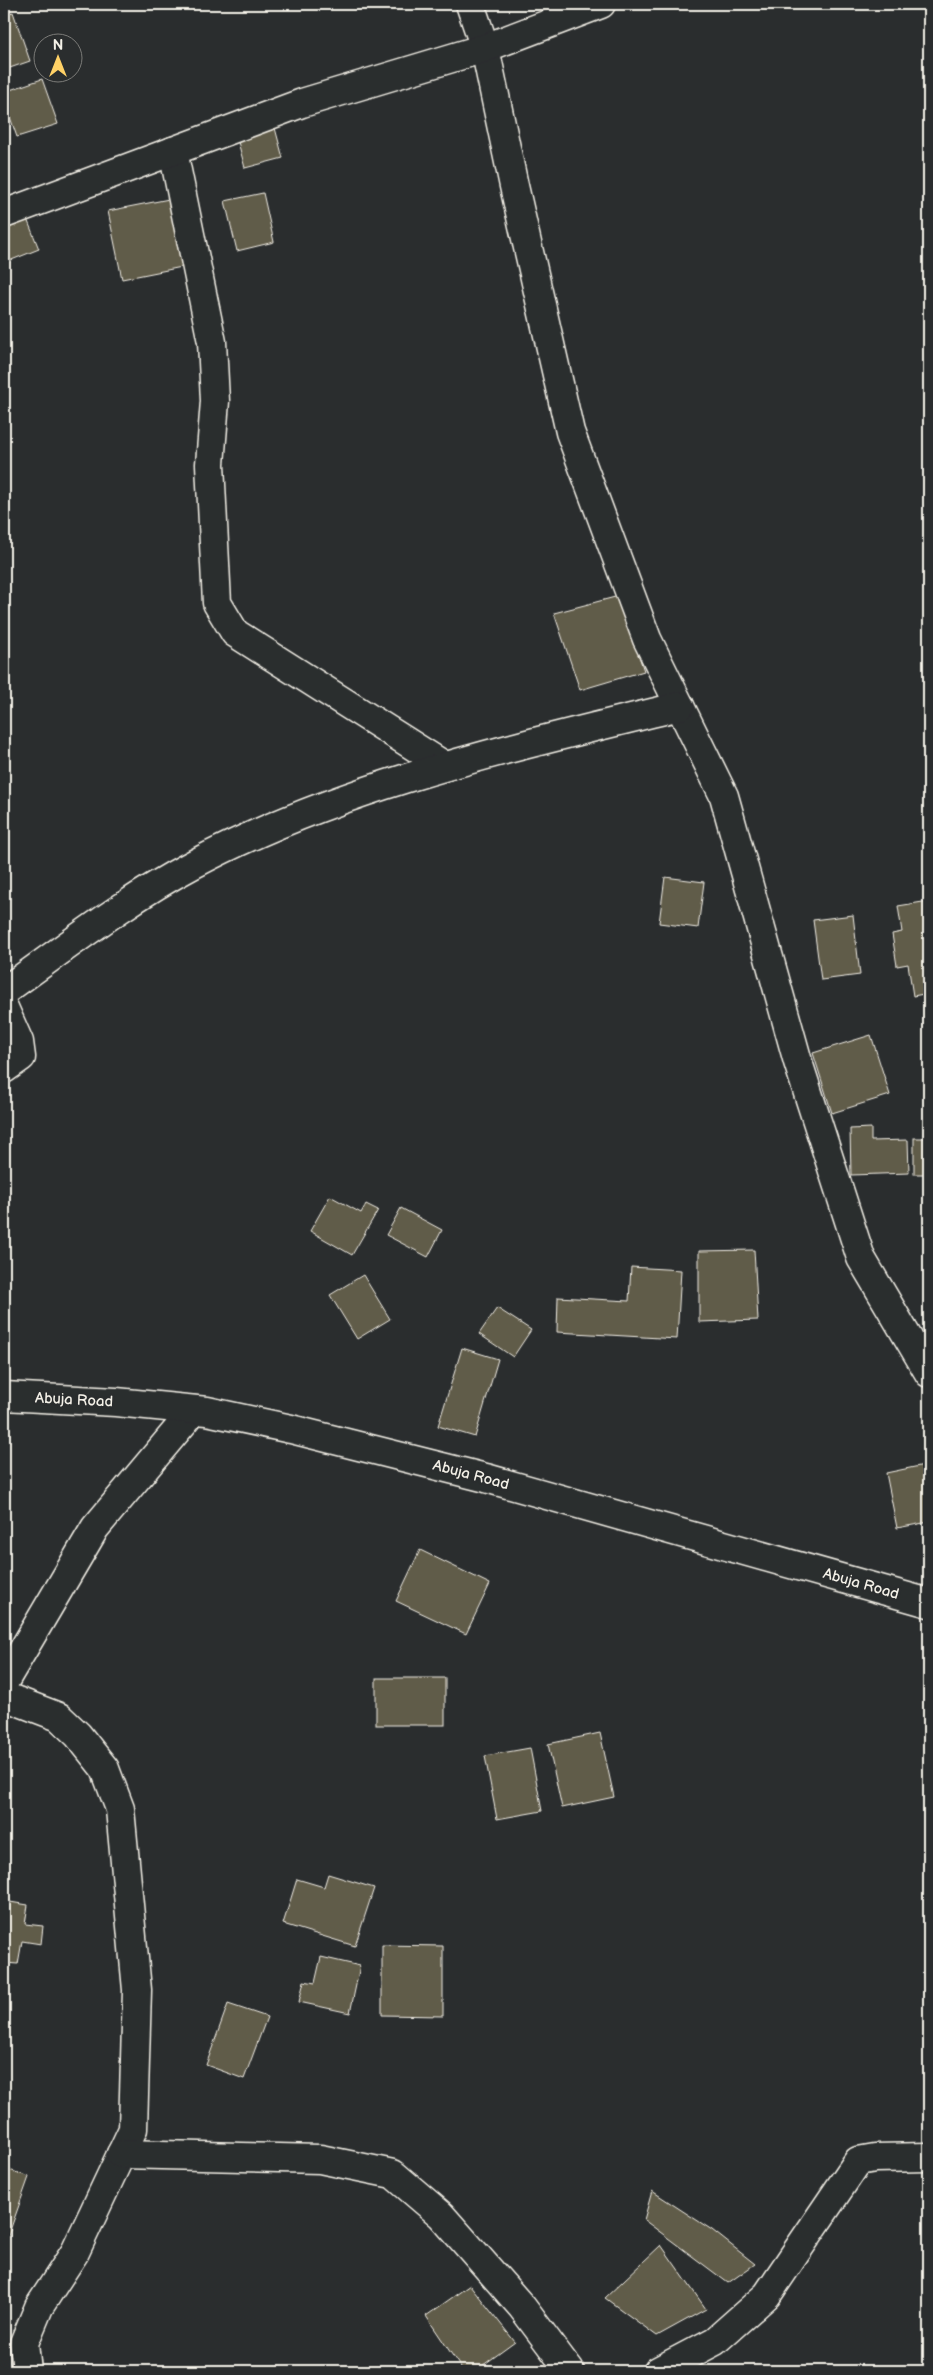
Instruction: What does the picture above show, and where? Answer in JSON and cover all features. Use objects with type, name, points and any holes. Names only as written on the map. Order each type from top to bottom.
[{"type":"street","points":[[470,4],[485,48],[570,432],[647,639],[724,796],[798,1062],[861,1258],[929,1373]]},
{"type":"street","points":[[4,214],[302,103],[485,48],[601,4]]},
{"type":"street","points":[[173,151],[212,342],[214,401],[210,464],[217,603],[234,633],[445,766]]},
{"type":"street","points":[[4,991],[144,892],[193,864],[296,815],[476,757],[680,706]]},
{"type":"street","points":[[4,1008],[19,1042],[21,1057],[4,1069]]},
{"type":"street","name":"Abuja Road","points":[[4,1396],[116,1402],[194,1410],[291,1429],[486,1478],[929,1603]]},
{"type":"street","points":[[4,1682],[96,1528],[194,1410]]},
{"type":"street","points":[[4,1696],[59,1717],[78,1735],[105,1769],[120,1810],[137,1990],[133,2129],[75,2252],[39,2306],[24,2343],[27,2371]]},
{"type":"street","points":[[121,2154],[320,2159],[392,2174],[441,2215],[522,2306],[570,2371]]},
{"type":"street","points":[[658,2371],[715,2340],[767,2295],[858,2161],[876,2158],[929,2157]]},
{"type":"building","points":[[13,12],[30,61],[4,70],[4,15]]},
{"type":"building","points":[[33,82],[43,82],[58,124],[17,137],[4,100],[4,92]]},
{"type":"building","points":[[275,128],[283,158],[245,168],[237,138]]},
{"type":"building","points":[[263,193],[274,242],[237,251],[225,201]]},
{"type":"building","points":[[169,199],[182,267],[122,279],[108,211]]},
{"type":"building","points":[[27,219],[39,249],[4,263],[4,228]]},
{"type":"building","points":[[619,596],[644,671],[580,690],[554,613]]},
{"type":"building","points":[[665,877],[704,882],[698,928],[659,923]]},
{"type":"building","points":[[929,901],[929,993],[913,996],[908,964],[897,966],[892,934],[902,932],[898,906]]},
{"type":"building","points":[[853,915],[860,975],[821,980],[813,920]]},
{"type":"building","points":[[871,1035],[890,1095],[832,1113],[813,1053]]},
{"type":"building","points":[[871,1128],[871,1141],[908,1140],[909,1173],[851,1175],[850,1129]]},
{"type":"building","points":[[914,1138],[929,1138],[929,1174],[914,1174]]},
{"type":"building","points":[[330,1196],[361,1213],[366,1204],[378,1210],[352,1255],[310,1231]]},
{"type":"building","points":[[401,1208],[442,1230],[428,1257],[386,1235]]},
{"type":"building","points":[[754,1250],[758,1320],[699,1322],[699,1251]]},
{"type":"building","points":[[631,1267],[681,1270],[677,1339],[557,1332],[558,1297],[629,1301]]},
{"type":"building","points":[[363,1275],[390,1319],[357,1339],[330,1295]]},
{"type":"building","points":[[497,1308],[531,1330],[513,1357],[479,1334]]},
{"type":"building","points":[[462,1348],[498,1359],[475,1437],[438,1426]]},
{"type":"building","points":[[929,1464],[929,1522],[897,1528],[886,1473]]},
{"type":"building","points":[[420,1550],[490,1584],[466,1634],[396,1601]]},
{"type":"building","points":[[376,1678],[445,1678],[445,1725],[376,1725]]},
{"type":"building","points":[[600,1733],[614,1797],[562,1808],[548,1744]]},
{"type":"building","points":[[530,1748],[542,1811],[497,1819],[485,1756]]},
{"type":"building","points":[[328,1874],[374,1888],[355,1946],[283,1924],[297,1879],[324,1887]]},
{"type":"building","points":[[4,1901],[28,1905],[25,1924],[43,1926],[41,1944],[22,1941],[18,1964],[4,1963]]},
{"type":"building","points":[[382,1945],[443,1946],[443,2016],[382,2015]]},
{"type":"building","points":[[321,1957],[360,1966],[350,2013],[299,2002],[304,1981],[315,1983]]},
{"type":"building","points":[[228,2004],[267,2017],[244,2079],[206,2065]]},
{"type":"building","points":[[4,2168],[29,2177],[7,2239],[4,2238]]},
{"type":"building","points":[[652,2191],[712,2230],[755,2264],[728,2283],[644,2220]]},
{"type":"building","points":[[661,2245],[706,2309],[657,2336],[605,2298]]},
{"type":"building","points":[[470,2285],[515,2342],[475,2371],[463,2371],[426,2316]]}]
